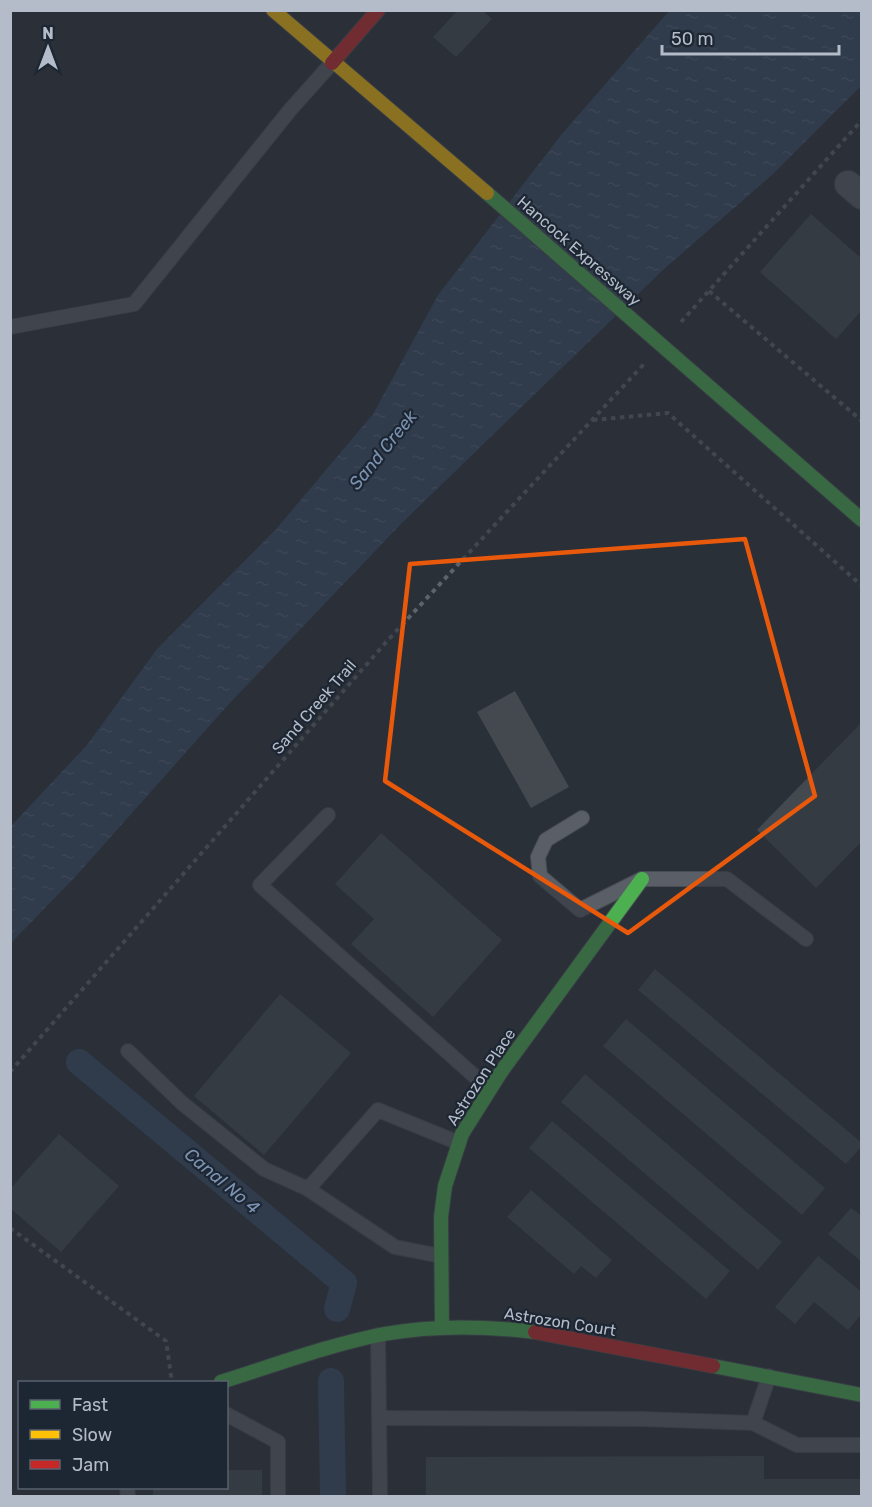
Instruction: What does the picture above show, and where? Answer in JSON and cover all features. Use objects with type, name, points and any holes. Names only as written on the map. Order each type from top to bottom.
[{"type":"street","name":"Hancock Expressway","points":[[273,10],[656,339],[861,520]]},
{"type":"street","points":[[332,63],[378,10]]},
{"type":"street","name":"Astrozon Place","points":[[442,1327],[441,1217],[445,1186],[462,1134],[489,1089],[642,879]]},
{"type":"street","name":"Astrozon Court","points":[[227,1381],[362,1339],[442,1327],[513,1329],[546,1333],[861,1395]]},
{"type":"lane","points":[[10,327],[134,304],[283,119],[332,63]]},
{"type":"lane","points":[[328,815],[260,885],[489,1089]]},
{"type":"lane","points":[[582,818],[546,840],[538,857],[540,876],[580,910],[642,879],[727,879],[806,939]]},
{"type":"lane","points":[[128,1051],[182,1103],[264,1169],[308,1189],[395,1247],[441,1256]]},
{"type":"lane","points":[[308,1189],[378,1110],[459,1143]]},
{"type":"lane","points":[[378,1335],[380,1497]]},
{"type":"lane","points":[[753,1423],[769,1376]]},
{"type":"lane","points":[[228,1415],[278,1442],[278,1497]]},
{"type":"lane","points":[[380,1418],[642,1419],[753,1423],[796,1446],[861,1445]]},
{"type":"path","points":[[681,322],[861,120]]},
{"type":"path","points":[[709,291],[861,421]]},
{"type":"path","name":"Sand Creek Trail","points":[[10,1072],[388,640],[644,364]]},
{"type":"path","points":[[593,420],[668,413],[861,586]]},
{"type":"path","points":[[10,1228],[166,1341],[172,1381]]},
{"type":"highlighted area","points":[[745,539],[815,796],[628,933],[385,781],[410,564]]},
{"type":"water","name":"Sand Creek","points":[[669,11],[861,11],[861,86],[772,175],[663,270],[401,524],[228,705],[76,876],[11,943],[11,826],[87,745],[157,649],[277,528],[373,414],[438,295],[561,135]]},
{"type":"building","points":[[458,10],[482,10],[492,19],[456,57],[433,37]]},
{"type":"building","points":[[811,214],[862,259],[862,310],[836,339],[760,272]]},
{"type":"building","points":[[515,691],[569,787],[531,808],[477,712]]},
{"type":"building","points":[[862,722],[862,841],[816,888],[757,830]]},
{"type":"building","points":[[381,833],[502,940],[433,1017],[351,944],[374,919],[335,884]]},
{"type":"building","points":[[655,969],[862,1143],[862,1146],[846,1164],[638,990]]},
{"type":"building","points":[[280,994],[351,1053],[264,1155],[194,1096]]},
{"type":"building","points":[[626,1019],[825,1188],[802,1215],[603,1046]]},
{"type":"building","points":[[585,1074],[782,1242],[758,1270],[561,1102]]},
{"type":"building","points":[[552,1121],[730,1271],[706,1299],[529,1148]]},
{"type":"building","points":[[59,1134],[119,1186],[61,1252],[10,1208],[10,1189]]},
{"type":"building","points":[[531,1190],[612,1260],[596,1278],[581,1266],[574,1274],[507,1217]]},
{"type":"building","points":[[851,1208],[862,1216],[862,1262],[828,1234]]},
{"type":"building","points":[[818,1256],[862,1292],[862,1318],[860,1316],[848,1330],[814,1302],[795,1324],[775,1307]]},
{"type":"building","points":[[764,1456],[764,1479],[862,1479],[862,1496],[426,1496],[426,1457]]},
{"type":"building","points":[[228,1470],[262,1470],[262,1496],[153,1496],[153,1489],[228,1489]]},
{"type":"waterway","name":"Canal No 4","points":[[79,1062],[344,1283],[337,1309]]},
{"type":"waterway","name":"Canal No 4","points":[[331,1381],[333,1496]]},
{"type":"traffic: fast","points":[[487,193],[862,520]]},
{"type":"traffic: fast","points":[[442,1327],[441,1217],[445,1186],[462,1134],[501,1072],[642,879]]},
{"type":"traffic: fast","points":[[224,1381],[322,1350],[384,1334],[460,1327],[535,1332]]},
{"type":"traffic: fast","points":[[713,1366],[862,1395]]},
{"type":"traffic: slow","points":[[273,10],[487,193]]},
{"type":"traffic: jam","points":[[332,63],[378,10]]},
{"type":"traffic: jam","points":[[535,1332],[713,1366]]}]
